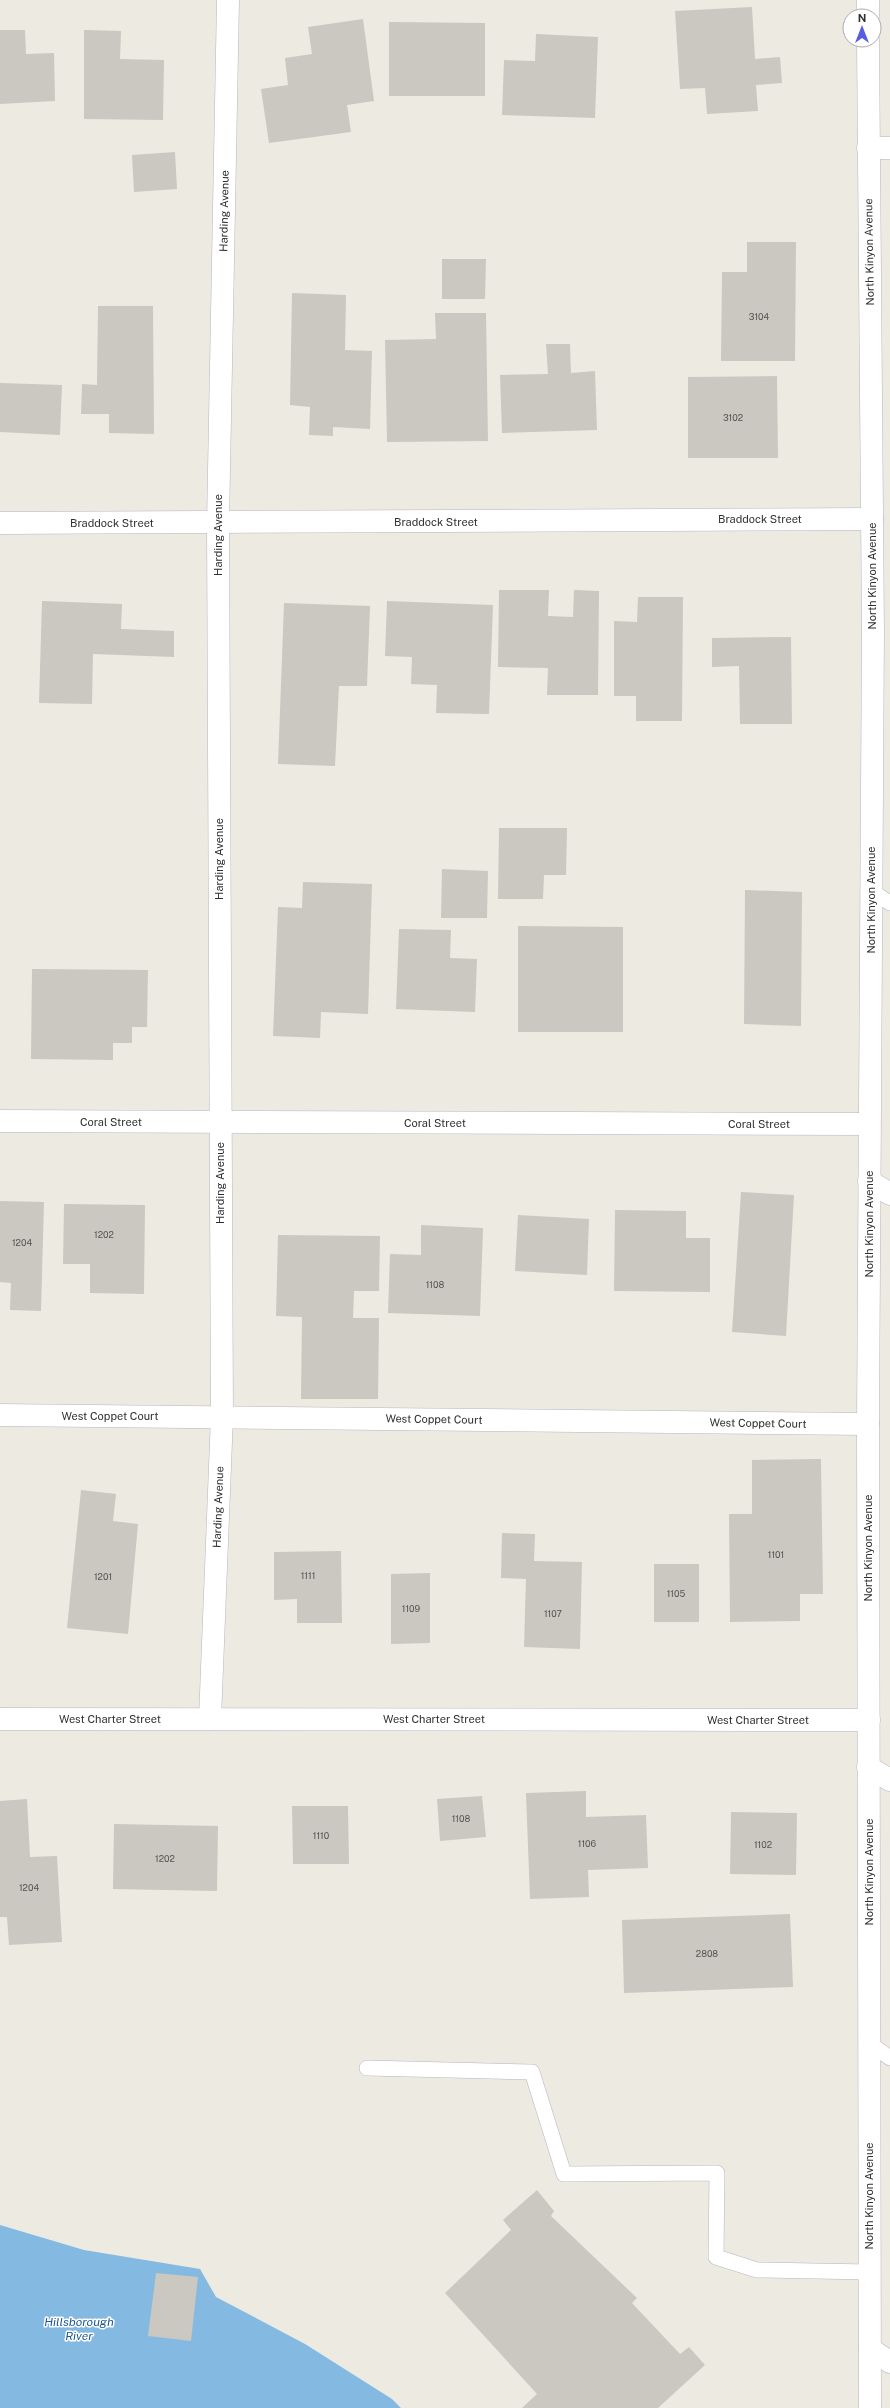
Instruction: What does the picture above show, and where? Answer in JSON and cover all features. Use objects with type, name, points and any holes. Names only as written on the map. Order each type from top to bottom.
[{"type":"street","name":"Harding Avenue","points":[[210,1719],[222,1416],[218,523],[228,0]]},
{"type":"street","name":"North Kinyon Avenue","points":[[868,48],[872,519],[882,631],[871,891],[869,1124],[868,1767],[870,2408]]},
{"type":"street","points":[[868,148],[890,148]]},
{"type":"street","name":"Braddock Street","points":[[0,523],[872,519]]},
{"type":"street","name":"Coral Street","points":[[0,1121],[869,1124]]},
{"type":"street","points":[[869,1181],[890,1194]]},
{"type":"street","name":"West Coppet Court","points":[[0,1415],[222,1416],[868,1424]]},
{"type":"street","name":"West Charter Street","points":[[0,1719],[869,1720]]},
{"type":"street","points":[[868,1767],[890,1780]]},
{"type":"street","points":[[870,2350],[890,2362]]},
{"type":"lane","points":[[871,891],[890,902]]},
{"type":"lane","points":[[869,2043],[890,2058]]},
{"type":"lane","points":[[367,2068],[532,2072],[564,2174],[717,2173],[716,2257],[757,2270],[869,2272]]},
{"type":"water","name":"Hillsborough River","points":[[0,2225],[84,2250],[200,2269],[216,2297],[305,2344],[392,2399],[401,2408],[0,2408]]},
{"type":"building","points":[[752,7],[755,59],[780,57],[782,83],[756,85],[758,111],[707,114],[705,88],[680,89],[675,11]]},
{"type":"building","points":[[363,19],[374,101],[347,105],[351,132],[269,143],[261,89],[288,85],[285,58],[312,54],[308,27]]},
{"type":"building","points":[[389,22],[485,23],[485,96],[389,96]]},
{"type":"building","points":[[0,30],[25,30],[26,54],[54,53],[55,101],[0,104]]},
{"type":"building","points":[[84,30],[121,31],[120,59],[164,60],[163,120],[84,119]]},
{"type":"building","points":[[536,34],[598,37],[595,118],[502,115],[504,60],[535,61]]},
{"type":"building","points":[[175,152],[177,189],[134,192],[132,155]]},
{"type":"building","points":[[747,242],[796,242],[795,361],[721,361],[722,272],[747,272]]},
{"type":"building","points":[[442,259],[486,259],[485,299],[442,299]]},
{"type":"building","points":[[292,293],[346,295],[345,350],[372,351],[370,429],[333,427],[333,436],[309,435],[310,407],[290,405]]},
{"type":"building","points":[[98,306],[153,306],[154,434],[109,433],[109,414],[81,414],[82,384],[97,385]]},
{"type":"building","points":[[435,313],[486,313],[488,441],[387,442],[385,340],[436,339]]},
{"type":"building","points":[[546,344],[570,344],[571,373],[595,371],[597,430],[502,433],[500,375],[548,374]]},
{"type":"building","points":[[777,376],[778,458],[688,458],[688,377]]},
{"type":"building","points":[[0,383],[62,385],[60,435],[0,432]]},
{"type":"building","points":[[499,590],[549,590],[548,616],[573,617],[574,590],[599,591],[598,695],[547,695],[548,668],[498,667]]},
{"type":"building","points":[[638,597],[683,597],[682,721],[636,721],[636,696],[614,696],[614,621],[637,622]]},
{"type":"building","points":[[42,601],[122,604],[121,629],[174,631],[174,657],[93,654],[92,704],[39,703]]},
{"type":"building","points":[[387,601],[493,605],[489,714],[436,713],[437,685],[411,684],[412,657],[385,656]]},
{"type":"building","points":[[284,603],[370,606],[367,686],[339,686],[335,766],[278,764]]},
{"type":"building","points":[[791,637],[792,724],[740,724],[739,666],[712,667],[712,638]]},
{"type":"building","points":[[499,828],[567,828],[566,875],[544,875],[543,899],[498,899]]},
{"type":"building","points":[[442,869],[488,871],[487,918],[441,918]]},
{"type":"building","points":[[303,882],[372,884],[368,1014],[321,1012],[320,1038],[273,1036],[278,907],[302,908]]},
{"type":"building","points":[[745,890],[802,892],[801,1026],[744,1024]]},
{"type":"building","points":[[518,926],[623,927],[623,1032],[518,1032]]},
{"type":"building","points":[[399,929],[451,930],[450,958],[477,959],[475,1012],[396,1009]]},
{"type":"building","points":[[32,969],[148,970],[147,1027],[132,1027],[132,1043],[113,1043],[113,1060],[31,1059]]},
{"type":"building","points":[[741,1192],[794,1195],[786,1336],[732,1332]]},
{"type":"building","points":[[0,1201],[44,1202],[41,1311],[10,1310],[11,1283],[0,1282]]},
{"type":"building","points":[[64,1204],[145,1205],[144,1294],[90,1293],[90,1264],[63,1264]]},
{"type":"building","points":[[615,1210],[686,1211],[686,1238],[710,1238],[710,1292],[614,1291]]},
{"type":"building","points":[[518,1215],[589,1219],[587,1275],[515,1271]]},
{"type":"building","points":[[421,1225],[483,1228],[480,1316],[388,1313],[390,1254],[421,1255]]},
{"type":"building","points":[[278,1235],[380,1236],[379,1291],[354,1291],[353,1318],[379,1318],[378,1399],[301,1399],[302,1317],[276,1316]]},
{"type":"building","points":[[821,1459],[823,1594],[800,1594],[800,1621],[730,1622],[729,1514],[752,1514],[752,1460]]},
{"type":"building","points":[[81,1490],[116,1494],[113,1521],[138,1524],[128,1634],[67,1628]]},
{"type":"building","points":[[502,1533],[535,1534],[534,1561],[582,1562],[580,1649],[524,1647],[526,1579],[501,1578]]},
{"type":"building","points":[[341,1551],[342,1623],[297,1623],[297,1599],[274,1600],[274,1552]]},
{"type":"building","points":[[654,1564],[699,1564],[699,1622],[654,1622]]},
{"type":"building","points":[[430,1573],[430,1643],[391,1644],[391,1574]]},
{"type":"building","points":[[586,1791],[586,1817],[646,1815],[648,1868],[588,1870],[589,1897],[530,1899],[526,1793]]},
{"type":"building","points":[[482,1796],[486,1837],[440,1841],[437,1799]]},
{"type":"building","points":[[27,1799],[30,1857],[57,1856],[62,1942],[9,1945],[7,1917],[0,1917],[0,1801]]},
{"type":"building","points":[[292,1806],[348,1806],[349,1864],[293,1864]]},
{"type":"building","points":[[731,1812],[797,1813],[796,1875],[730,1874]]},
{"type":"building","points":[[114,1824],[218,1826],[217,1891],[113,1889]]},
{"type":"building","points":[[790,1914],[793,1987],[624,1993],[622,1920]]},
{"type":"building","points":[[537,2190],[554,2211],[551,2216],[637,2298],[632,2303],[680,2354],[689,2347],[705,2365],[658,2408],[522,2408],[537,2394],[445,2293],[511,2230],[503,2220]]},
{"type":"building","points":[[156,2273],[198,2277],[191,2341],[148,2336]]}]
